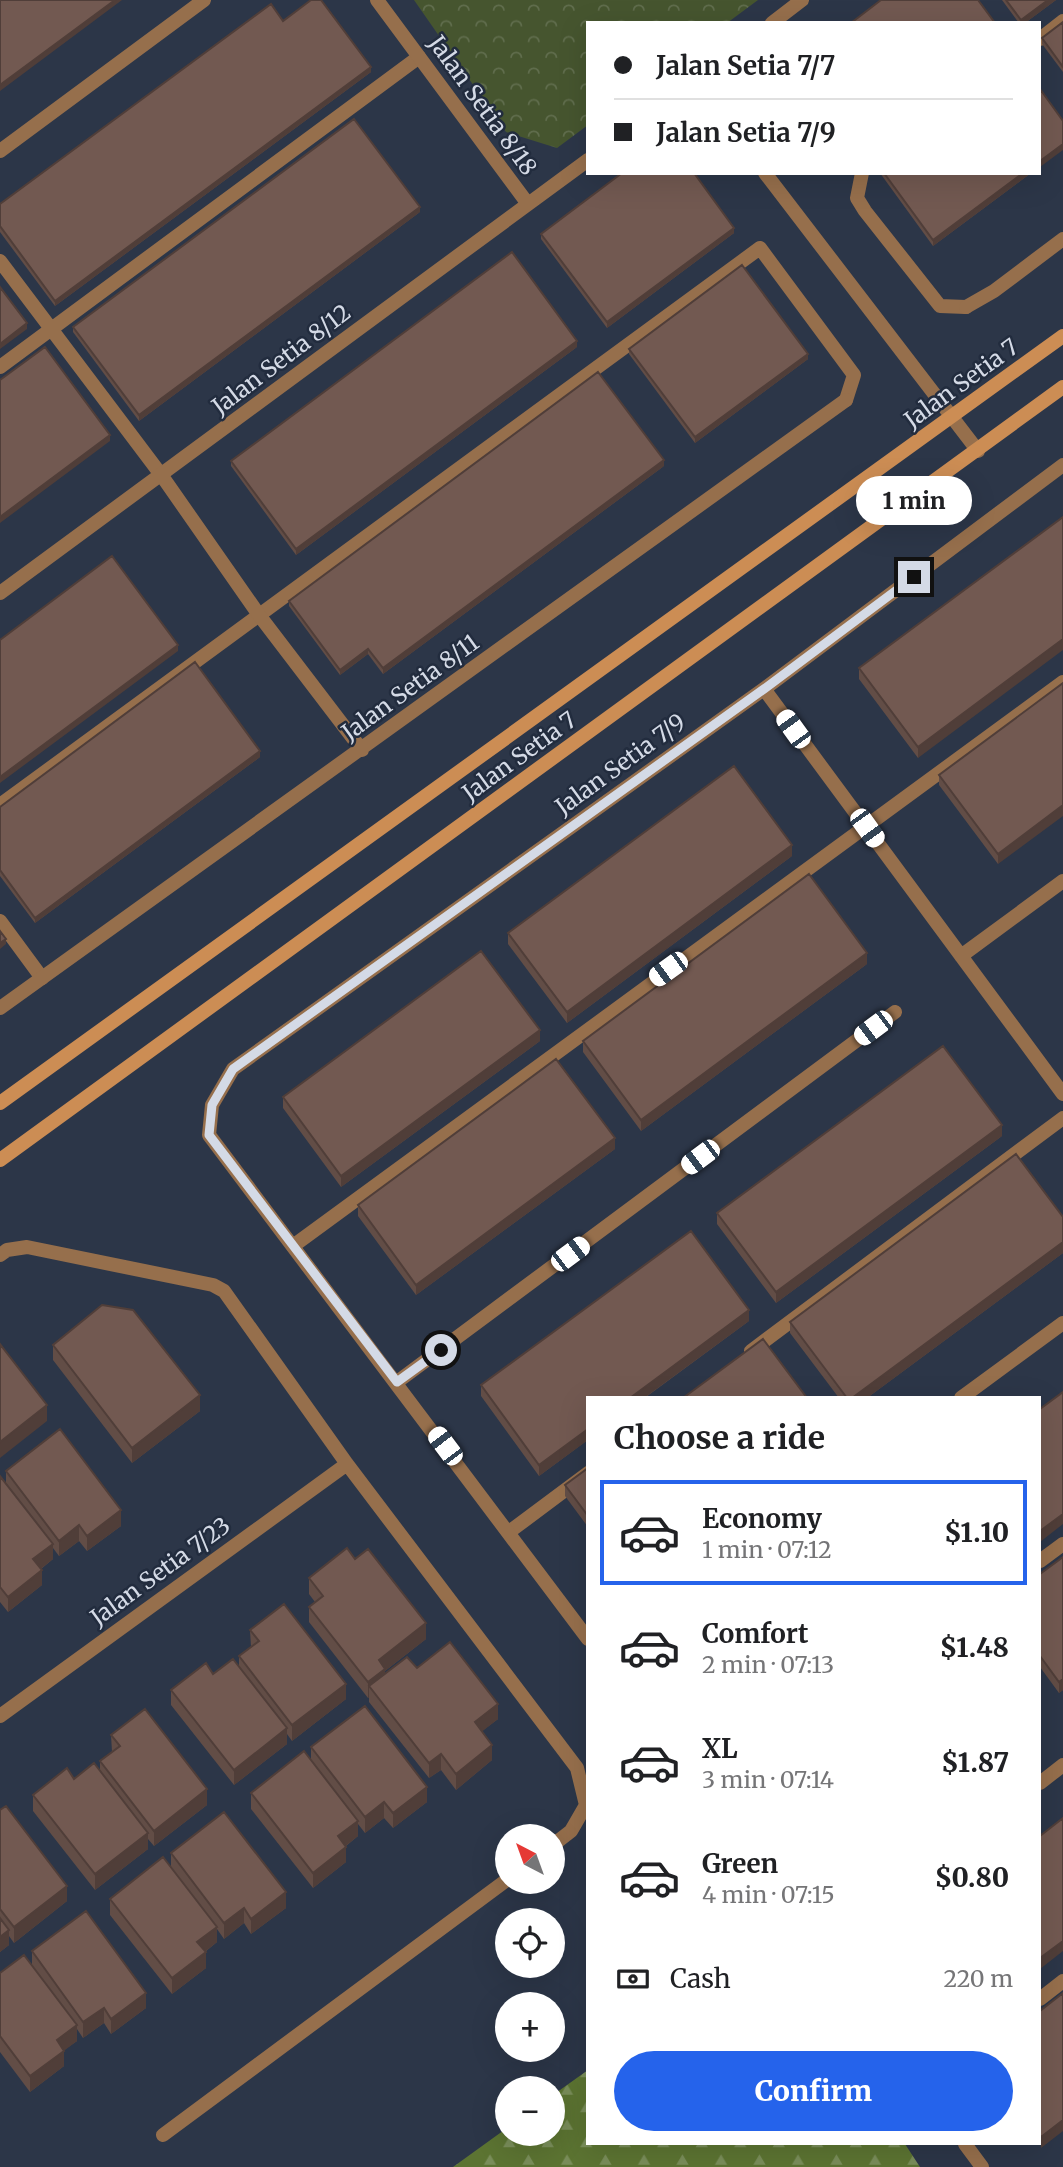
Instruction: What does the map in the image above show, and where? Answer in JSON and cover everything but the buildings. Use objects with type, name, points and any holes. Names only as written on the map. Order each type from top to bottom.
[{"type":"street","points":[[0,151],[204,0]]},
{"type":"street","name":"Jalan Setia 8/18","points":[[377,0],[528,204]]},
{"type":"street","points":[[775,21],[802,0]]},
{"type":"street","points":[[1041,38],[1063,22]]},
{"type":"street","points":[[0,367],[419,57]]},
{"type":"street","name":"Jalan Setia 8/12","points":[[0,593],[586,161]]},
{"type":"street","points":[[767,175],[978,451]]},
{"type":"street","points":[[862,175],[857,198],[940,306],[966,307],[994,291],[1063,239]]},
{"type":"street","name":"Jalan Setia 8/11","points":[[0,1009],[846,400],[854,375],[760,248],[259,615]]},
{"type":"street","points":[[0,261],[162,475],[259,615],[362,750]]},
{"type":"street","name":"Jalan Setia 7","points":[[0,1103],[1063,336]]},
{"type":"street","name":"Jalan Setia 7","points":[[0,1160],[1063,387]]},
{"type":"street","name":"Jalan Setia 7/9","points":[[293,1246],[209,1135],[212,1105],[233,1069],[764,689],[1063,465]]},
{"type":"street","points":[[0,805],[259,615]]},
{"type":"street","points":[[586,1636],[293,1246],[1063,682]]},
{"type":"street","points":[[764,689],[1063,1094]]},
{"type":"street","points":[[961,956],[1063,881]]},
{"type":"street","points":[[0,921],[42,978]]},
{"type":"street","points":[[397,1382],[895,1012]]},
{"type":"street","points":[[743,1357],[1063,1118]]},
{"type":"street","points":[[3,1253],[27,1247],[213,1285],[224,1291],[347,1464],[577,1768],[586,1805],[571,1831],[565,1836]]},
{"type":"street","points":[[964,1396],[1063,1324]]},
{"type":"street","name":"Jalan Setia 7/23","points":[[0,1716],[347,1464]]},
{"type":"street","points":[[509,1532],[586,1474]]},
{"type":"street","points":[[1041,1560],[1063,1544]]},
{"type":"street","points":[[1041,1782],[1063,1765]]},
{"type":"street","points":[[163,2135],[495,1889]]},
{"type":"street","points":[[1041,1998],[1063,1981]]},
{"type":"street","points":[[966,2145],[982,2167]]},
{"type":"green space","points":[[414,0],[758,0],[730,21],[586,21],[586,126],[557,148],[506,132]]},
{"type":"green space","points":[[586,2071],[586,2145],[906,2145],[920,2167],[453,2167],[495,2137],[495,2146],[565,2146],[565,2086]]},
{"type":"route","points":[[441,1350],[397,1382],[209,1135],[212,1105],[233,1069],[764,689],[914,577]]}]
